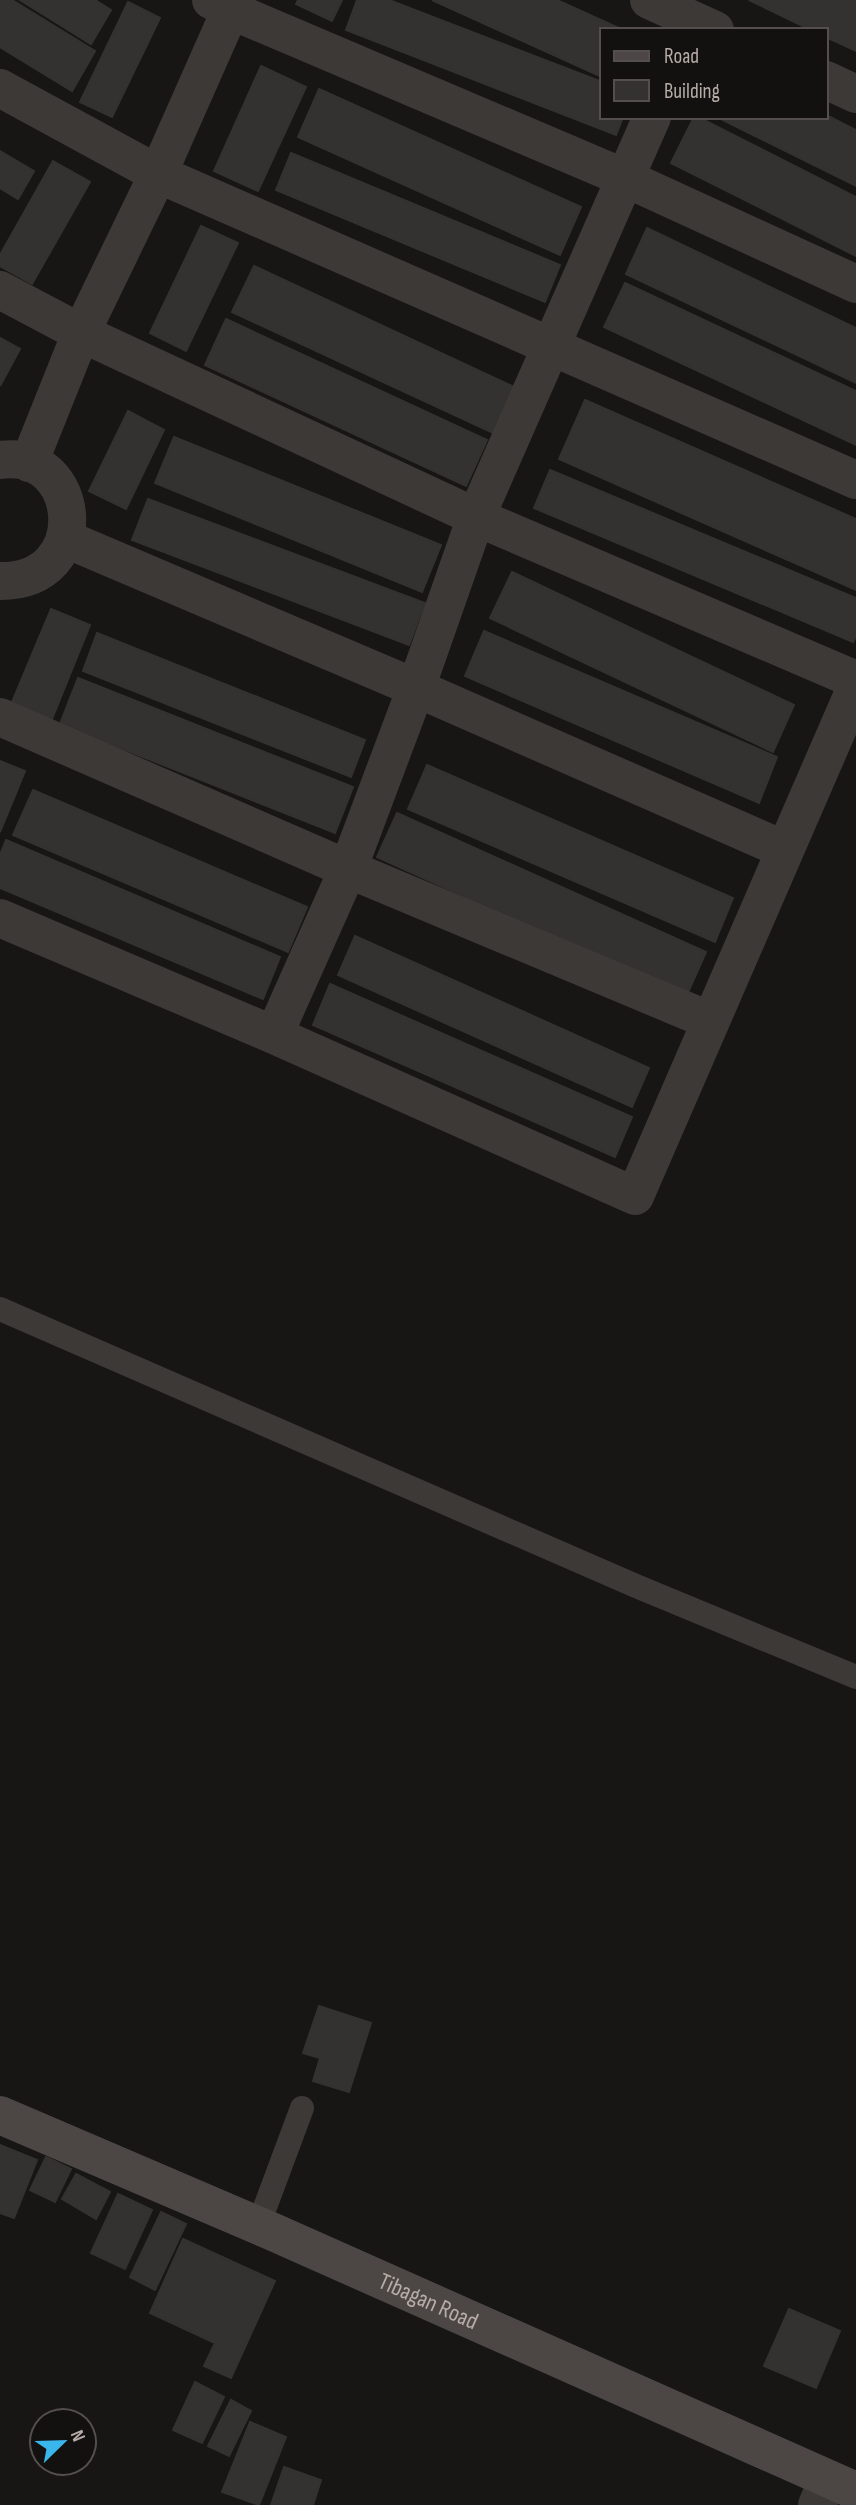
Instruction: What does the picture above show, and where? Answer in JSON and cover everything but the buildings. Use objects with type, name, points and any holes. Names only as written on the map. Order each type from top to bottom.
[{"type":"main road","name":"Tibagan Road","points":[[0,2115],[258,2226],[834,2491]]},
{"type":"street","points":[[649,0],[701,20]]},
{"type":"street","points":[[0,581],[21,580],[39,573],[54,561],[66,539],[69,525],[67,505],[59,488],[46,473],[15,462],[158,174],[225,4],[625,178],[856,284]]},
{"type":"street","points":[[828,81],[856,93]]},
{"type":"street","points":[[0,88],[158,174],[856,480]]},
{"type":"street","points":[[274,1035],[348,869],[476,517],[651,119]]},
{"type":"street","points":[[0,290],[81,333],[476,517],[856,680]]},
{"type":"street","points":[[66,539],[416,688],[785,850]]},
{"type":"street","points":[[0,918],[274,1035],[635,1196],[856,687]]},
{"type":"street","points":[[0,716],[348,869],[711,1021]]},
{"type":"lane","points":[[0,1309],[636,1586],[856,1677]]},
{"type":"lane","points":[[258,2226],[302,2108]]}]
